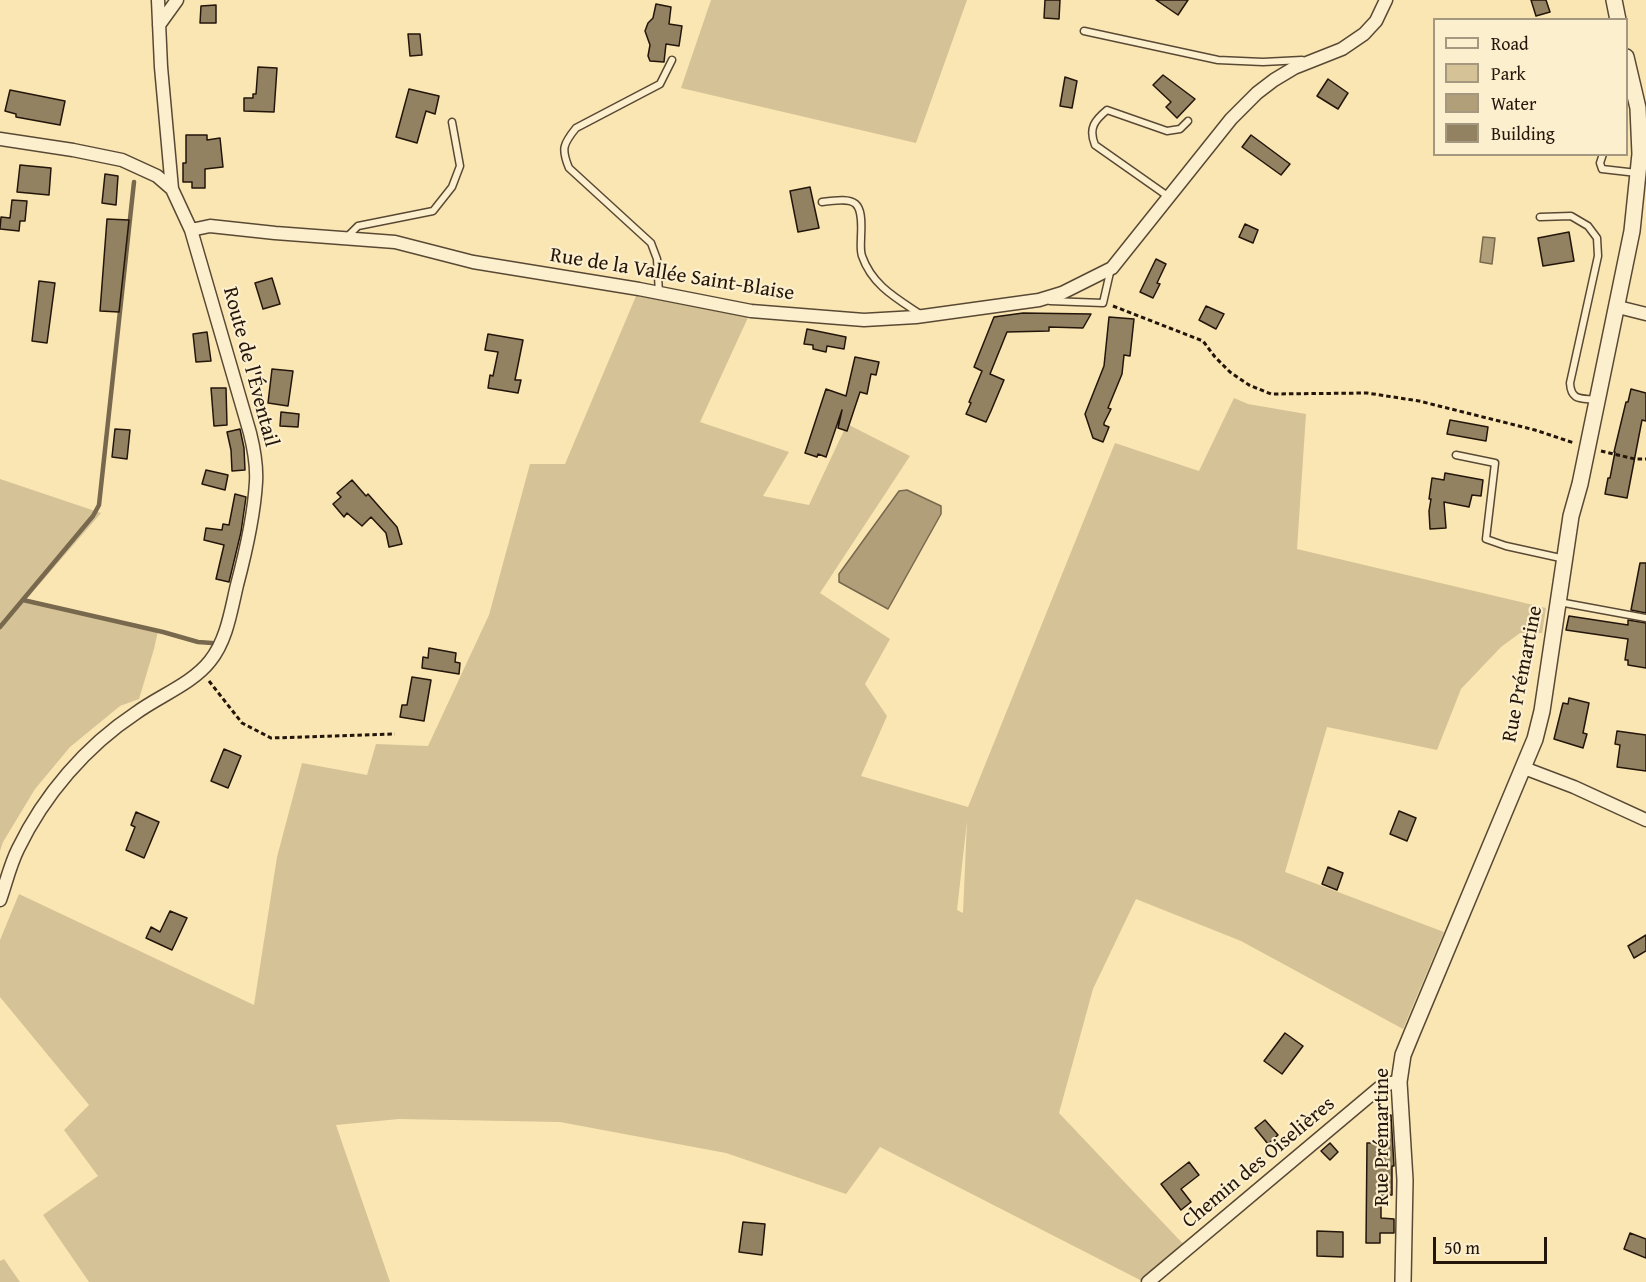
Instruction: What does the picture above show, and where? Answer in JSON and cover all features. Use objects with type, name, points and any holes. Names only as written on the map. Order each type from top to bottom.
[{"type":"street","points":[[158,0],[161,67],[172,189]]},
{"type":"street","points":[[159,25],[177,0]]},
{"type":"street","name":"Rue de la Vallée Saint-Blaise","points":[[191,230],[210,226],[395,242],[473,262],[751,311],[864,320],[923,316],[1039,300],[1062,293],[1112,267],[1231,119],[1257,93],[1294,68],[1342,49],[1364,34],[1376,21],[1386,0]]},
{"type":"street","points":[[1614,0],[1618,18]]},
{"type":"street","name":"Rue Prémartine","points":[[1403,1282],[1405,1180],[1400,1068],[1406,1048],[1524,768],[1542,711],[1571,516],[1618,307],[1632,231],[1640,154],[1638,108],[1628,66]]},
{"type":"street","name":"Route de l'Éventail","points":[[0,139],[122,160],[158,176],[172,189],[191,230],[255,457],[256,482],[250,531],[229,620],[222,640],[210,661],[200,671],[134,713],[84,755],[50,796],[18,849],[0,900]]},
{"type":"street","points":[[1618,307],[1646,314]]},
{"type":"street","points":[[1524,768],[1645,818]]},
{"type":"street","name":"Chemin des Oiselières","points":[[1148,1282],[1379,1088],[1399,1082]]},
{"type":"lane","points":[[1084,31],[1218,60],[1263,62],[1315,60]]},
{"type":"lane","points":[[659,293],[657,259],[651,243],[568,168],[563,154],[566,140],[576,128],[660,84],[672,60]]},
{"type":"lane","points":[[1170,197],[1095,145],[1091,136],[1095,120],[1107,110],[1167,131],[1180,129],[1188,121]]},
{"type":"lane","points":[[346,239],[358,226],[433,211],[452,187],[460,166],[452,122]]},
{"type":"lane","points":[[1602,156],[1600,165],[1604,170],[1638,173]]},
{"type":"lane","points":[[822,202],[852,201],[859,207],[862,218],[861,254],[873,278],[886,292],[923,316]]},
{"type":"lane","points":[[1540,217],[1570,216],[1588,226],[1597,238],[1598,256],[1570,383],[1571,392],[1575,397],[1596,400]]},
{"type":"lane","points":[[1039,300],[1103,303],[1112,267]]},
{"type":"lane","points":[[1456,455],[1495,463],[1486,538],[1506,546],[1565,559]]},
{"type":"lane","points":[[1559,602],[1646,618]]},
{"type":"path","points":[[1103,303],[1203,341],[1230,372],[1249,386],[1272,394],[1367,393],[1419,401],[1535,430],[1586,447],[1635,459],[1646,459]]},
{"type":"path","points":[[200,671],[242,723],[271,738],[394,734]]},
{"type":"green space","points":[[711,0],[967,0],[916,143],[681,88]]},
{"type":"green space","points":[[639,289],[751,311],[700,422],[789,452],[763,496],[809,505],[847,424],[910,456],[820,593],[890,639],[865,684],[887,716],[861,776],[968,807],[1115,443],[1199,471],[1234,398],[1248,404],[1306,414],[1297,549],[1546,608],[1542,633],[1520,633],[1501,647],[1461,689],[1437,750],[1327,727],[1285,872],[1444,932],[1403,1029],[1241,941],[1136,899],[1093,989],[1059,1113],[1187,1248],[1144,1282],[880,1147],[846,1194],[726,1153],[560,1122],[399,1119],[336,1125],[390,1282],[89,1282],[43,1215],[98,1176],[64,1130],[89,1105],[0,997],[0,940],[19,894],[254,1005],[277,857],[302,763],[367,775],[376,744],[428,746],[489,615],[530,464],[565,464]],"holes":[[[967,821],[963,913],[957,910]]]},
{"type":"green space","points":[[0,479],[101,513],[24,602],[158,631],[139,699],[120,706],[70,747],[35,789],[3,842],[0,851]]},
{"type":"green space","points":[[4,1259],[20,1282],[0,1282],[0,1261]]},
{"type":"water","points":[[1483,237],[1495,238],[1492,264],[1480,262]]},
{"type":"water","points":[[907,490],[941,506],[941,514],[888,609],[839,582],[839,574],[899,491]]},
{"type":"building","points":[[1045,0],[1060,0],[1059,19],[1044,18]]},
{"type":"building","points":[[1156,0],[1188,0],[1178,15]]},
{"type":"building","points":[[1531,0],[1546,0],[1550,12],[1536,16]]},
{"type":"building","points":[[656,4],[671,7],[669,24],[682,26],[679,46],[666,44],[664,62],[650,61],[648,56],[650,45],[645,31],[653,18]]},
{"type":"building","points":[[216,5],[216,23],[200,23],[201,6]]},
{"type":"building","points":[[408,34],[420,34],[422,55],[410,56]]},
{"type":"building","points":[[258,67],[277,68],[274,112],[244,111],[244,98],[253,98],[253,94],[256,94]]},
{"type":"building","points":[[1163,75],[1195,99],[1177,118],[1166,107],[1171,102],[1153,85]]},
{"type":"building","points":[[1065,77],[1077,81],[1072,108],[1060,106]]},
{"type":"building","points":[[1328,79],[1348,93],[1338,109],[1317,96]]},
{"type":"building","points":[[409,89],[439,96],[435,114],[426,111],[417,143],[396,137]]},
{"type":"building","points":[[10,90],[65,101],[60,125],[16,117],[16,114],[5,111]]},
{"type":"building","points":[[186,135],[207,135],[207,140],[220,138],[223,167],[205,169],[205,188],[192,188],[192,182],[183,182]]},
{"type":"building","points":[[1251,135],[1290,164],[1281,175],[1242,147]]},
{"type":"building","points":[[20,165],[51,168],[49,195],[17,192]]},
{"type":"building","points":[[105,174],[118,176],[116,205],[102,203]]},
{"type":"building","points":[[810,187],[819,228],[798,232],[790,191]]},
{"type":"building","points":[[12,200],[27,201],[25,221],[20,221],[19,231],[0,229],[1,217],[10,218]]},
{"type":"building","points":[[107,219],[129,220],[119,312],[100,311]]},
{"type":"building","points":[[1245,224],[1258,230],[1253,243],[1239,237]]},
{"type":"building","points":[[1569,232],[1574,261],[1543,266],[1538,238]]},
{"type":"building","points":[[1156,259],[1166,264],[1153,298],[1140,292]]},
{"type":"building","points":[[272,278],[280,304],[263,309],[255,283]]},
{"type":"building","points":[[39,281],[55,283],[47,343],[32,341]]},
{"type":"building","points":[[1206,306],[1224,314],[1216,329],[1199,320]]},
{"type":"building","points":[[1023,313],[1091,314],[1083,328],[1049,327],[1049,331],[1007,332],[990,374],[1004,380],[986,422],[966,414],[982,371],[974,367],[994,317]]},
{"type":"building","points":[[1109,317],[1134,319],[1130,356],[1124,355],[1122,374],[1104,423],[1109,427],[1103,442],[1093,438],[1085,414],[1104,366]]},
{"type":"building","points":[[807,329],[846,337],[844,349],[827,346],[826,352],[813,349],[813,345],[804,344]]},
{"type":"building","points":[[207,332],[211,361],[196,362],[193,334]]},
{"type":"building","points":[[488,334],[523,340],[515,380],[521,380],[518,393],[488,388],[498,352],[485,350]]},
{"type":"building","points":[[855,357],[879,362],[876,375],[871,374],[867,394],[860,392],[847,431],[838,428],[842,410],[826,457],[805,453],[826,389],[846,396]]},
{"type":"building","points":[[272,369],[293,371],[288,406],[268,403]]},
{"type":"building","points":[[211,388],[226,388],[227,425],[214,426]]},
{"type":"building","points":[[1631,389],[1646,393],[1646,421],[1642,420],[1627,498],[1605,494]]},
{"type":"building","points":[[281,412],[299,414],[298,427],[280,426]]},
{"type":"building","points":[[1450,420],[1488,427],[1486,441],[1447,434]]},
{"type":"building","points":[[115,429],[130,430],[127,459],[112,457]]},
{"type":"building","points":[[240,429],[245,470],[232,471],[227,432]]},
{"type":"building","points":[[206,470],[228,475],[225,490],[202,484]]},
{"type":"building","points":[[1445,473],[1483,480],[1481,496],[1472,495],[1469,507],[1444,502],[1446,528],[1430,529],[1431,499],[1429,499],[1432,478],[1444,480]]},
{"type":"building","points":[[352,480],[366,496],[368,494],[397,527],[402,544],[389,547],[386,533],[371,517],[362,526],[347,513],[344,517],[333,504],[341,497],[337,493]]},
{"type":"building","points":[[235,494],[246,497],[241,532],[229,582],[216,579],[224,545],[204,540],[206,528],[222,530],[223,524],[229,525]]},
{"type":"building","points":[[1640,563],[1646,563],[1646,613],[1631,610]]},
{"type":"building","points":[[1569,616],[1628,625],[1628,620],[1646,623],[1646,668],[1628,665],[1628,660],[1625,660],[1628,639],[1566,630]]},
{"type":"building","points":[[429,648],[456,653],[455,662],[460,663],[459,674],[422,668],[423,657],[428,658]]},
{"type":"building","points":[[412,677],[431,680],[424,721],[400,717],[402,705],[407,705]]},
{"type":"building","points":[[1569,698],[1589,703],[1583,733],[1587,734],[1583,748],[1554,739],[1563,703],[1568,704]]},
{"type":"building","points":[[1617,731],[1646,735],[1646,771],[1617,767],[1620,745],[1615,744]]},
{"type":"building","points":[[224,749],[241,756],[228,788],[211,781]]},
{"type":"building","points":[[1399,811],[1416,818],[1407,841],[1390,834]]},
{"type":"building","points":[[136,812],[159,822],[144,858],[126,850],[135,827],[131,825]]},
{"type":"building","points":[[1328,867],[1343,873],[1337,890],[1322,884]]},
{"type":"building","points":[[170,911],[187,918],[172,950],[146,938],[151,927],[160,932]]},
{"type":"building","points":[[1646,935],[1646,951],[1634,958],[1628,946]]},
{"type":"building","points":[[1285,1033],[1303,1046],[1282,1074],[1264,1061]]},
{"type":"building","points":[[1382,1115],[1391,1115],[1394,1166],[1392,1166],[1392,1195],[1381,1195],[1381,1218],[1394,1219],[1394,1233],[1380,1233],[1380,1243],[1366,1243],[1367,1143],[1382,1143],[1380,1121]]},
{"type":"building","points":[[1265,1120],[1278,1135],[1268,1144],[1255,1128]]},
{"type":"building","points":[[1330,1143],[1338,1152],[1330,1160],[1321,1151]]},
{"type":"building","points":[[1189,1162],[1199,1175],[1181,1189],[1191,1202],[1181,1210],[1161,1184]]},
{"type":"building","points":[[743,1222],[765,1224],[762,1255],[739,1252]]},
{"type":"building","points":[[1317,1231],[1343,1232],[1343,1257],[1317,1256]]},
{"type":"building","points":[[1630,1233],[1646,1239],[1646,1258],[1624,1249]]},
{"type":"waterway","points":[[0,627],[93,516],[99,505],[134,182]]},
{"type":"waterway","points":[[23,600],[198,642],[212,643]]}]
